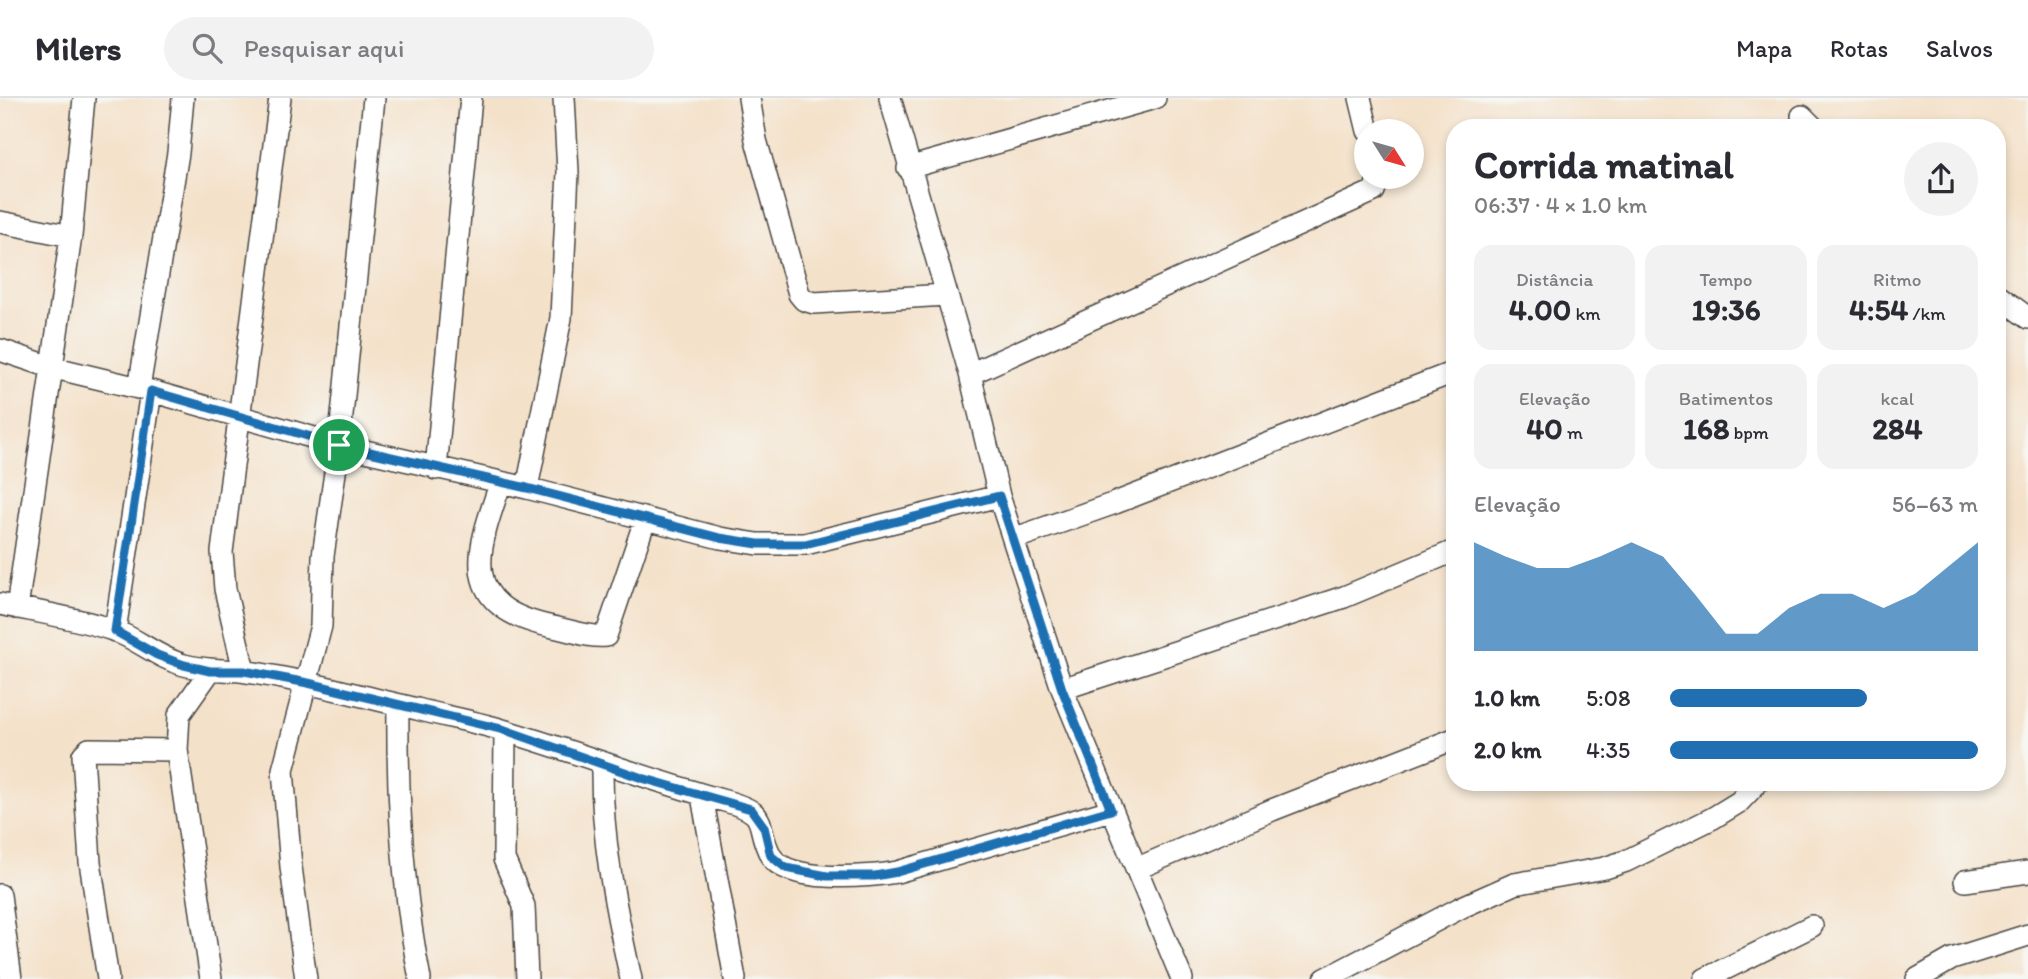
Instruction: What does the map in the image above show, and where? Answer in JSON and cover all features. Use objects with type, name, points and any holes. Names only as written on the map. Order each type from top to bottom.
[{"type":"street","points":[[84,98],[71,236],[51,368],[8,606],[115,631],[157,655],[210,671],[244,671],[308,683],[505,730],[702,796],[751,809],[764,827],[771,856],[786,868],[827,876],[875,876],[897,872],[1111,810]]},
{"type":"street","points":[[115,631],[183,98]]},
{"type":"street","points":[[244,671],[225,589],[222,552],[280,98]]},
{"type":"street","points":[[306,979],[291,867],[284,770],[321,626],[323,556],[339,445],[374,98]]},
{"type":"street","points":[[436,469],[471,98]]},
{"type":"street","points":[[527,488],[561,318],[568,172],[565,98]]},
{"type":"street","points":[[749,98],[756,140],[799,294],[804,300],[814,303],[946,295]]},
{"type":"street","points":[[890,98],[908,168],[970,374],[999,496],[1062,689],[1182,979]]},
{"type":"street","points":[[908,168],[1155,98]]},
{"type":"street","points":[[1360,98],[1365,119]]},
{"type":"street","points":[[970,374],[1375,189]]},
{"type":"street","points":[[0,222],[71,236]]},
{"type":"street","points":[[2006,302],[2028,318]]},
{"type":"street","points":[[0,350],[51,368],[145,390],[339,445],[527,488],[720,538],[783,546],[805,544],[999,496]]},
{"type":"street","points":[[1013,539],[1115,503],[1446,375]]},
{"type":"street","points":[[501,482],[485,528],[479,569],[494,596],[512,614],[529,622],[606,636],[645,520]]},
{"type":"street","points":[[1062,689],[1345,597],[1446,554]]},
{"type":"street","points":[[210,671],[179,715],[177,750],[211,979]]},
{"type":"street","points":[[398,705],[398,796],[410,922],[420,979]]},
{"type":"street","points":[[505,730],[504,859],[524,906],[527,979]]},
{"type":"street","points":[[1136,869],[1272,810],[1446,742]]},
{"type":"street","points":[[108,979],[90,862],[83,755],[89,749],[177,750]]},
{"type":"street","points":[[602,763],[602,807],[607,851],[631,979]]},
{"type":"street","points":[[1325,979],[1462,907],[1514,884],[1605,868],[1626,861],[1713,818],[1739,802],[1749,791]]},
{"type":"street","points":[[702,796],[735,979]]},
{"type":"street","points":[[1965,881],[2028,872]]},
{"type":"street","points":[[0,895],[11,979]]},
{"type":"street","points":[[1705,979],[1812,926]]},
{"type":"street","points":[[1917,979],[1952,959],[2028,935]]},
{"type":"route","points":[[151,391],[339,445],[527,488],[720,538],[783,546],[805,544],[999,496],[1062,689],[1111,810],[897,872],[875,876],[806,873],[777,863],[771,856],[764,827],[751,809],[642,778],[505,730],[308,683],[244,671],[210,671],[184,665],[157,655],[115,631],[151,391]]}]
